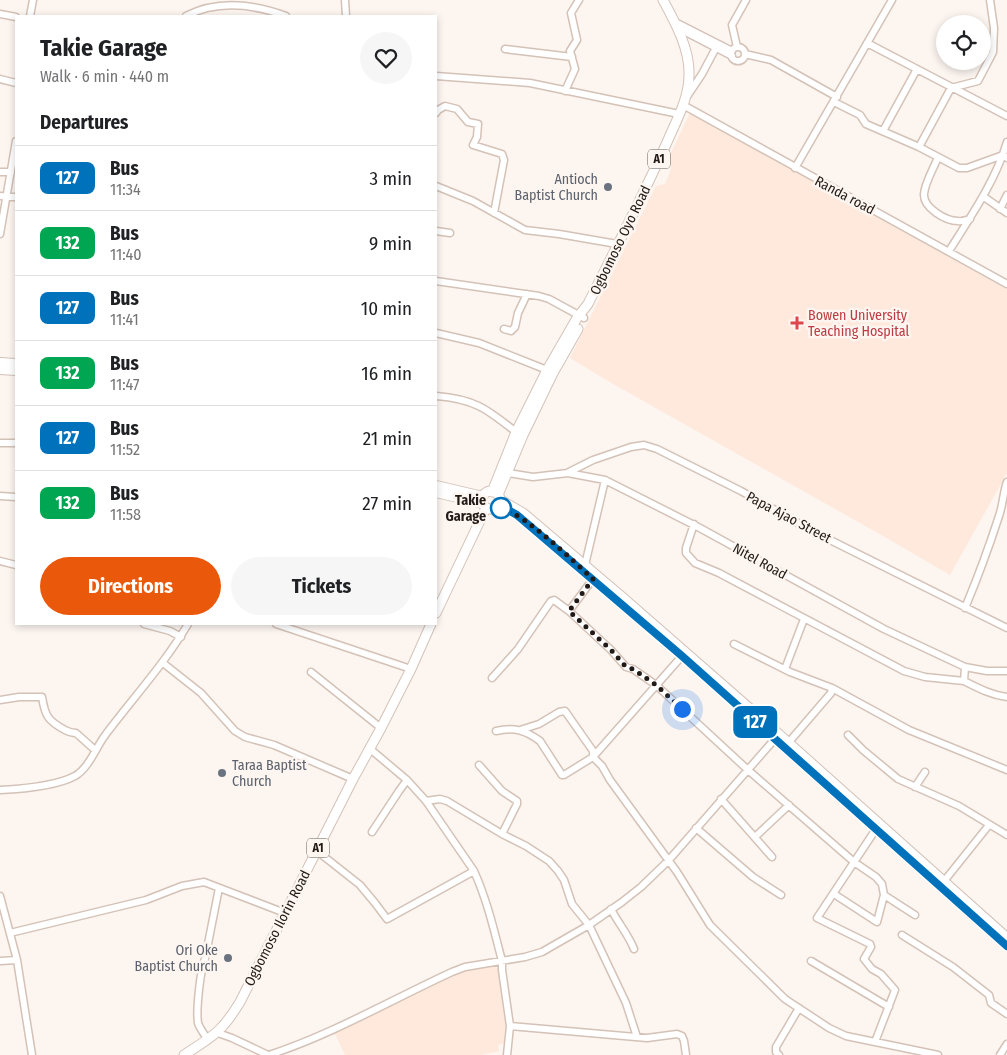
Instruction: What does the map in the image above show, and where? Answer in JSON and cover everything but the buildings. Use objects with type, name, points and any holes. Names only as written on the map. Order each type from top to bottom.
[{"type":"highway","name":"Ogbomoso Oyo Road","points":[[497,498],[523,435],[548,382],[654,170],[684,102],[689,74],[687,58],[675,24],[663,0]]},
{"type":"highway","name":"Ogbomoso Oyo Road","points":[[497,498],[516,432],[547,370],[582,315]]},
{"type":"highway","points":[[437,610],[484,503],[487,492],[497,498],[491,509],[484,503]]},
{"type":"highway","name":"Ogbomoso Ilorin Road","points":[[184,1055],[218,1033],[240,1002],[411,669],[431,625]]},
{"type":"main road","points":[[0,362],[15,364]]},
{"type":"main road","points":[[0,370],[15,371]]},
{"type":"main road","points":[[437,485],[484,503]]},
{"type":"main road","points":[[437,492],[484,503]]},
{"type":"main road","points":[[497,498],[524,513],[585,565],[727,693],[774,740],[1007,946]]},
{"type":"main road","points":[[497,498],[682,656],[789,742],[1007,937]]},
{"type":"street","points":[[30,15],[33,0]]},
{"type":"street","points":[[344,0],[346,15]]},
{"type":"street","points":[[565,91],[575,69],[570,51],[577,40],[571,13],[579,0]]},
{"type":"street","points":[[745,54],[740,60],[734,59],[732,25],[746,0]]},
{"type":"street","points":[[795,168],[892,0]]},
{"type":"street","points":[[919,147],[951,88],[978,81],[990,58],[994,28],[990,0]]},
{"type":"street","points":[[188,15],[210,6],[242,3],[283,15]]},
{"type":"street","points":[[0,14],[15,17]]},
{"type":"street","points":[[675,24],[716,47],[734,51],[743,48],[745,54]]},
{"type":"street","points":[[867,43],[1007,116]]},
{"type":"street","points":[[684,102],[716,47]]},
{"type":"street","points":[[505,49],[572,56]]},
{"type":"street","points":[[745,54],[771,60],[860,115],[866,124],[919,147],[958,168],[963,169],[1005,156]]},
{"type":"street","points":[[883,131],[917,70]]},
{"type":"street","points":[[437,76],[530,83],[679,114]]},
{"type":"street","points":[[0,79],[15,83]]},
{"type":"street","name":"Randa road","points":[[684,102],[795,168],[1007,284]]},
{"type":"street","points":[[437,112],[445,106],[457,109],[468,122],[478,124],[477,137],[473,145],[502,154],[504,160],[494,213]]},
{"type":"street","points":[[949,251],[984,197],[1005,156],[1007,142]]},
{"type":"street","points":[[0,234],[3,197],[11,172],[15,147]]},
{"type":"street","points":[[938,157],[924,193],[927,203],[935,213],[955,221],[960,222],[970,219]]},
{"type":"street","points":[[0,172],[11,172]]},
{"type":"street","points":[[437,186],[473,200],[525,230],[617,244]]},
{"type":"street","points":[[1000,209],[1007,195]]},
{"type":"street","points":[[984,197],[1007,213]]},
{"type":"street","points":[[437,231],[450,232]]},
{"type":"street","points":[[437,281],[549,299],[582,315]]},
{"type":"street","points":[[504,329],[511,331],[515,327],[518,313],[527,294]]},
{"type":"street","points":[[437,333],[479,343],[547,370]]},
{"type":"street","points":[[437,396],[461,399],[482,406],[516,432]]},
{"type":"street","points":[[0,443],[15,443]]},
{"type":"street","name":"Papa Ajao Street","points":[[568,473],[593,460],[631,448],[644,445],[657,449],[741,491],[818,534],[1007,628]]},
{"type":"street","name":"Nitel Road","points":[[508,473],[533,477],[568,473],[605,480],[694,524],[884,629],[965,667],[987,671],[1007,671]]},
{"type":"street","points":[[585,565],[605,480]]},
{"type":"street","points":[[965,608],[986,556],[1007,482]]},
{"type":"street","points":[[0,496],[15,497]]},
{"type":"street","points":[[694,524],[686,548],[688,558],[695,563],[718,573],[804,620],[913,674],[964,681],[992,694],[1007,696]]},
{"type":"street","points":[[0,561],[15,565]]},
{"type":"street","points":[[569,611],[593,579]]},
{"type":"street","points":[[492,678],[518,649],[551,601],[554,600],[569,611],[611,650],[626,667],[633,669],[656,685],[788,805],[854,862],[876,877],[882,884],[884,896],[876,922],[834,894]]},
{"type":"street","points":[[785,669],[804,620]]},
{"type":"street","points":[[148,625],[170,631],[181,637]]},
{"type":"street","points":[[0,790],[40,786],[70,778],[82,770],[104,736],[163,663],[187,625]]},
{"type":"street","points":[[294,627],[411,669]]},
{"type":"street","points":[[734,644],[785,669],[832,688],[909,730],[1007,770]]},
{"type":"street","points":[[520,730],[540,741],[562,775],[564,775],[593,757],[682,656]]},
{"type":"street","points":[[163,663],[201,694],[235,731],[274,745],[353,779]]},
{"type":"street","points":[[964,681],[965,667]]},
{"type":"street","points":[[311,672],[381,728]]},
{"type":"street","points":[[789,742],[831,693],[832,688]]},
{"type":"street","points":[[0,700],[19,697],[42,697],[47,718],[52,723],[76,734],[95,750]]},
{"type":"street","points":[[496,732],[509,729],[520,730],[539,724],[559,712],[565,711],[593,751],[593,757],[602,766],[710,925],[785,999],[829,1028],[846,1036],[938,1055]]},
{"type":"street","points":[[848,735],[898,779],[958,806],[1007,835]]},
{"type":"street","points":[[218,1033],[268,1055],[310,1041],[465,967],[542,952],[588,925],[630,896],[668,861],[774,740]]},
{"type":"street","points":[[369,748],[407,780],[426,801],[474,871],[484,895],[502,961],[510,1026],[507,1055]]},
{"type":"street","points":[[479,765],[502,791],[517,801],[502,834]]},
{"type":"street","points":[[915,787],[925,772]]},
{"type":"street","points":[[372,832],[407,780]]},
{"type":"street","points":[[426,801],[440,799],[447,801],[526,846],[553,865],[564,880],[572,904],[588,925],[626,1003],[637,1037]]},
{"type":"street","points":[[722,799],[772,857]]},
{"type":"street","points":[[755,838],[788,805]]},
{"type":"street","points":[[945,880],[989,825]]},
{"type":"street","points":[[696,828],[753,877],[780,895]]},
{"type":"street","points":[[875,1042],[895,990],[864,959],[871,947],[870,944],[817,918],[876,830]]},
{"type":"street","points":[[317,851],[360,885],[387,920],[474,871]]},
{"type":"street","points":[[10,933],[146,900],[182,886],[204,882],[285,914]]},
{"type":"street","points":[[208,1040],[199,1025],[198,1014],[202,967],[219,888]]},
{"type":"street","points":[[0,896],[16,960],[32,1055]]},
{"type":"street","points":[[884,896],[915,915]]},
{"type":"street","points":[[611,909],[634,949]]},
{"type":"street","points":[[902,935],[953,967],[989,995],[991,1003],[1007,1014]]},
{"type":"street","points":[[0,961],[16,960]]},
{"type":"street","points":[[811,961],[889,1007]]},
{"type":"street","points":[[778,1055],[776,1047],[799,1008]]},
{"type":"street","points":[[225,1025],[232,1038]]},
{"type":"street","points":[[510,1026],[647,1038],[677,1034],[682,1036],[686,1055]]},
{"type":"street","points":[[1000,1055],[1007,1044]]},
{"type":"shaded area","name":"Bowen University Teaching Hospital","points":[[690,113],[1007,289],[1007,473],[950,575],[570,358],[656,186],[665,184],[671,169],[668,159]]},
{"type":"shaded area","points":[[493,965],[499,970],[504,1002],[504,1043],[498,1045],[499,1051],[481,1055],[345,1055],[334,1032],[457,973]]},
{"type":"bus line","name":"127","points":[[496,507],[517,515],[582,569],[1007,946]]},
{"type":"place","name":"Antioch Baptist Church","points":[[608,187]]},
{"type":"place","name":"Bowen University Teaching Hospital","points":[[797,323]]},
{"type":"place","name":"Takie Garage","points":[[501,508]]},
{"type":"place","name":"Taraa Baptist Church","points":[[222,773]]},
{"type":"place","name":"Ori Oke Baptist Church","points":[[228,958]]},
{"type":"route","points":[[501,508],[517,515],[530,525],[593,579],[569,611],[611,650],[622,664],[633,669],[656,685],[682,709]]}]
